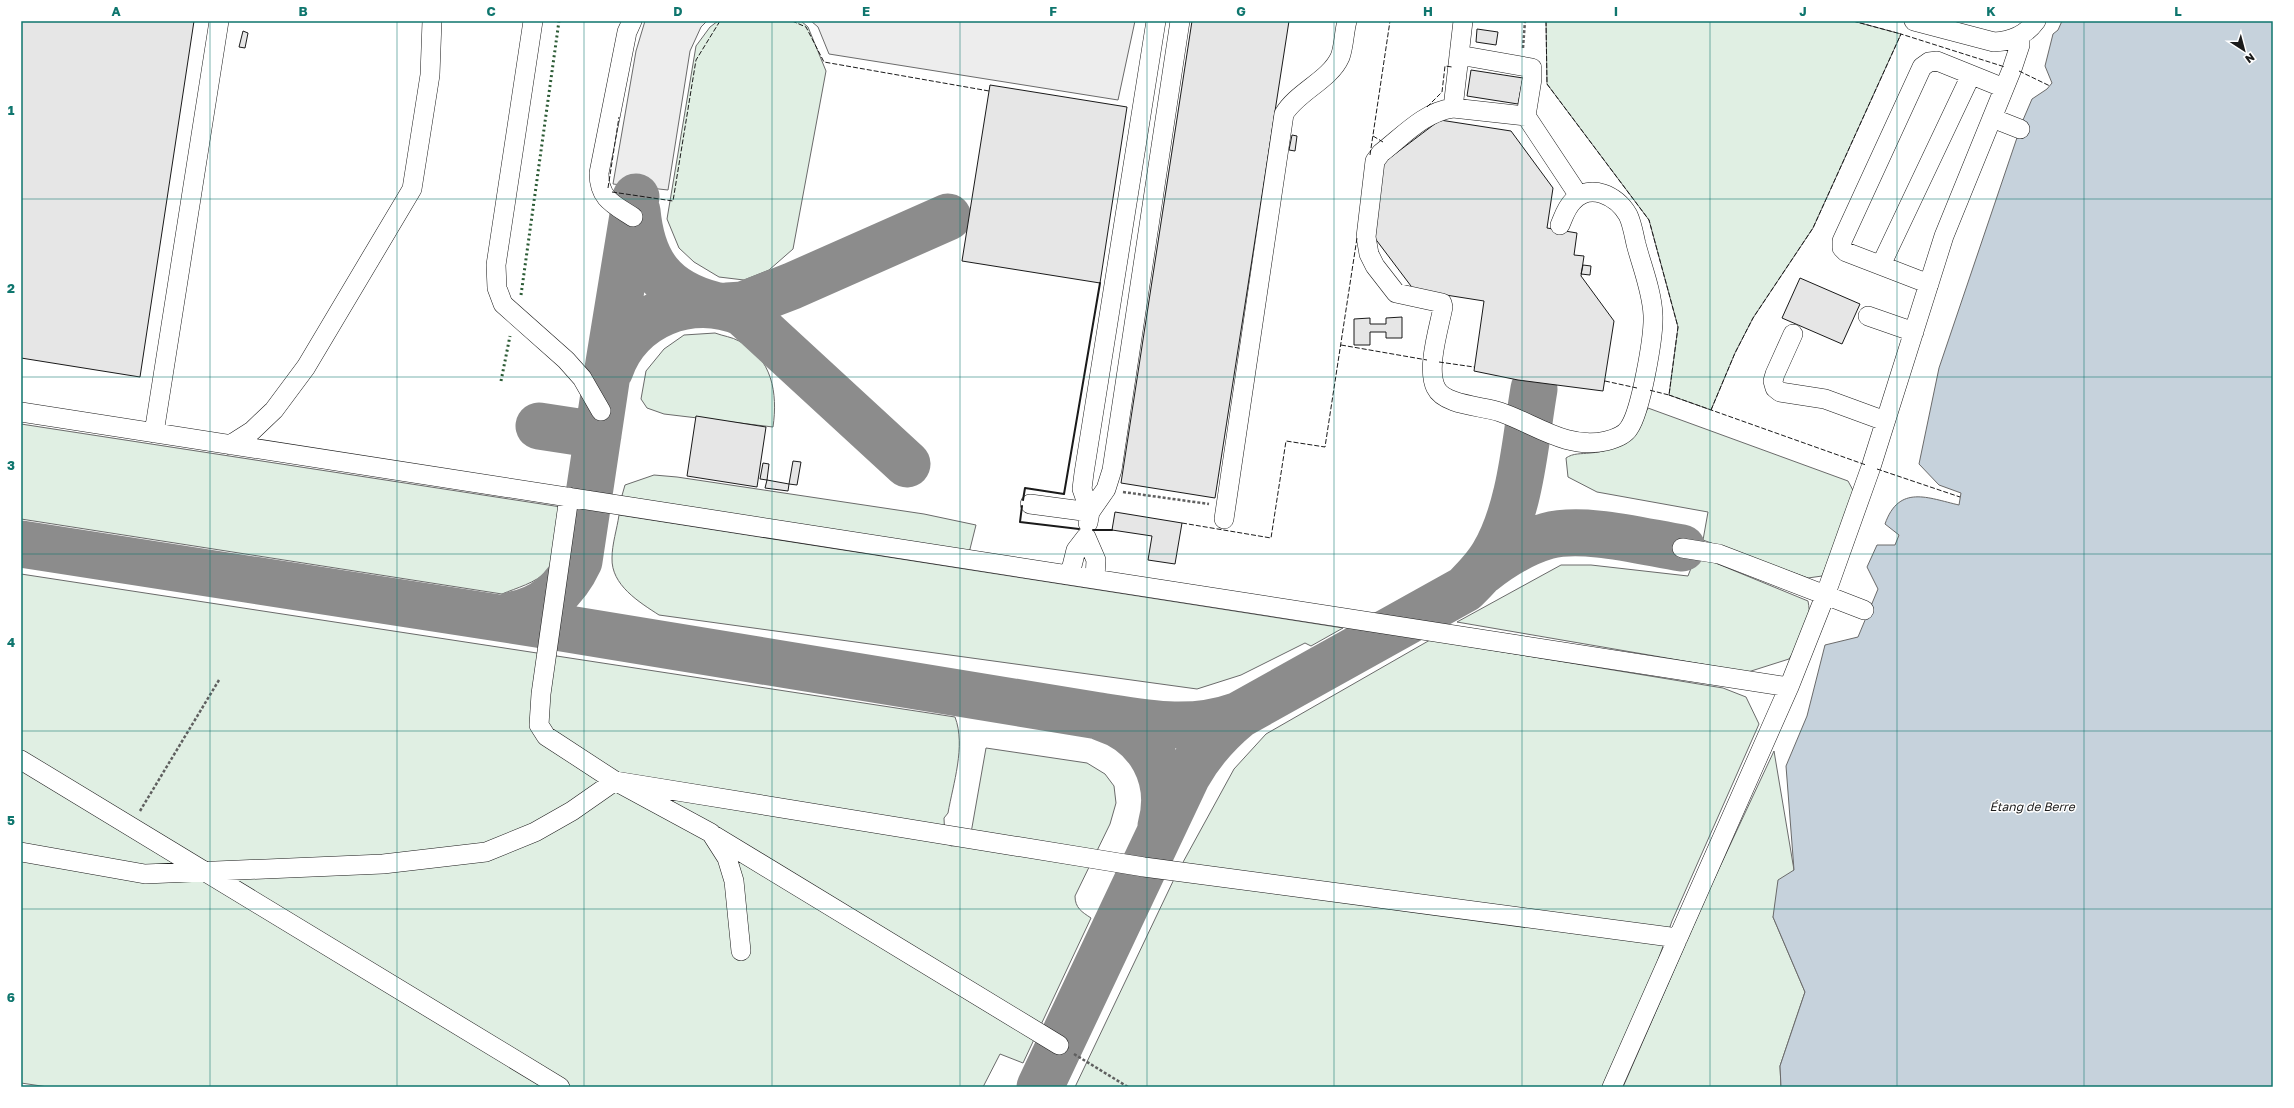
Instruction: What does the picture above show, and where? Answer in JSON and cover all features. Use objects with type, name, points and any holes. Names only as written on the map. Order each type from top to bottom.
[{"type":"street","points":[[154,433],[219,21]]},
{"type":"street","points":[[230,445],[252,431],[274,410],[306,367],[412,189],[430,75],[432,21]]},
{"type":"street","points":[[533,21],[496,265],[498,288],[503,304],[566,360],[582,378],[601,411]]},
{"type":"street","points":[[632,21],[627,32],[599,173],[599,186],[604,195],[633,217]]},
{"type":"street","points":[[1090,512],[1082,489],[1084,473],[1156,21]]},
{"type":"street","points":[[1070,574],[1072,560],[1086,537],[1090,512],[1106,489],[1112,470],[1180,21]]},
{"type":"street","points":[[1225,513],[1284,114],[1291,103],[1332,69],[1340,57],[1346,21]]},
{"type":"street","points":[[1453,108],[1463,21]]},
{"type":"street","points":[[1914,21],[1994,42],[2007,41],[2020,36],[2036,21]]},
{"type":"street","points":[[1612,1087],[1789,687],[1825,596],[1885,421],[1944,236],[2004,88],[2020,45],[2020,36]]},
{"type":"street","points":[[1459,55],[1529,66],[1532,72],[1526,116],[1579,196]]},
{"type":"street","points":[[1929,284],[1846,252],[1842,248],[1842,241],[1919,75],[1926,65],[1937,61],[2004,88]]},
{"type":"street","points":[[1881,265],[1971,74]]},
{"type":"street","points":[[1526,116],[1453,108],[1430,115],[1381,153],[1376,161],[1366,237],[1369,254],[1375,266],[1396,293],[1442,303],[1443,307],[1433,360],[1432,374],[1435,388],[1441,395],[1451,401],[1499,412],[1562,440],[1596,443],[1615,439],[1629,429],[1636,416],[1643,389],[1653,317],[1652,301],[1628,216],[1620,203],[1608,194],[1595,191],[1579,196],[1573,200],[1566,209],[1560,225]]},
{"type":"street","points":[[1992,118],[2020,129]]},
{"type":"street","points":[[1868,316],[1914,332]]},
{"type":"street","points":[[1793,334],[1773,381],[1775,388],[1785,394],[1825,399],[1885,421]]},
{"type":"street","points":[[21,412],[1789,687]]},
{"type":"street","points":[[569,497],[541,694],[539,725],[546,736],[615,781],[710,833],[1059,1045]]},
{"type":"street","points":[[1030,504],[1090,512]]},
{"type":"street","points":[[1086,537],[1096,560],[1096,578]]},
{"type":"street","points":[[1682,548],[1719,554],[1864,610]]},
{"type":"street","points":[[21,760],[130,828],[560,1087]]},
{"type":"street","points":[[21,852],[145,874],[383,864],[486,852],[541,829],[572,811],[615,781],[1144,866],[1678,938]]},
{"type":"street","points":[[710,833],[727,858],[734,881],[741,951]]},
{"type":"path","points":[[1523,64],[1525,21]]},
{"type":"path","points":[[1106,489],[1225,513]]},
{"type":"path","points":[[130,828],[219,680]]},
{"type":"path","points":[[1059,1045],[1128,1087]]},
{"type":"green space","points":[[718,21],[801,21],[808,27],[826,71],[793,249],[769,270],[744,280],[719,277],[694,262],[679,248],[667,219],[696,46],[710,27]]},
{"type":"green space","points":[[1546,21],[1853,21],[1901,34],[1813,228],[1753,318],[1735,353],[1711,410],[1669,395],[1678,327],[1649,220],[1547,84]]},
{"type":"green space","points":[[715,333],[736,340],[750,348],[766,367],[773,389],[773,427],[664,414],[647,408],[641,399],[646,371],[664,349],[684,335]]},
{"type":"green space","points":[[1648,408],[1848,481],[1855,494],[1822,576],[1808,578],[1703,540],[1708,512],[1597,492],[1568,477],[1566,458],[1574,454],[1601,452],[1619,445],[1626,440],[1638,426]]},
{"type":"green space","points":[[21,424],[561,507],[559,531],[554,558],[547,571],[537,579],[502,594],[21,519]]},
{"type":"green space","points":[[654,475],[677,477],[924,514],[976,525],[969,553],[621,499],[625,485]]},
{"type":"green space","points":[[619,515],[1343,628],[1311,646],[1305,643],[1241,675],[1197,689],[659,615],[628,592],[616,576],[613,568],[612,553]]},
{"type":"green space","points":[[1696,555],[1808,601],[1808,625],[1789,659],[1748,672],[1457,622],[1561,565],[1591,565],[1688,576]]},
{"type":"green space","points":[[21,574],[955,717],[959,740],[958,765],[948,813],[944,818],[945,841],[951,846],[961,845],[971,833],[986,748],[1087,763],[1105,774],[1114,786],[1116,803],[1110,824],[1075,896],[1078,907],[1082,912],[1091,918],[1023,1063],[1000,1054],[983,1087],[48,1087],[21,1083]]},
{"type":"green space","points":[[1430,640],[1723,688],[1746,697],[1759,724],[1672,921],[1643,1002],[1608,1087],[1075,1087],[1176,875],[1234,769],[1266,734]]},
{"type":"green space","points":[[1774,751],[1794,870],[1773,917],[1805,992],[1780,1066],[1781,1087],[1623,1087],[1709,890]]},
{"type":"shaded area","points":[[645,21],[707,21],[701,27],[690,51],[668,190],[613,184],[636,51]]},
{"type":"shaded area","points":[[811,21],[1135,21],[1118,100],[829,54],[818,27]]},
{"type":"water","name":"Étang de Berre","points":[[2062,21],[2273,21],[2273,1087],[1781,1087],[1780,1066],[1805,992],[1773,917],[1778,880],[1794,870],[1786,766],[1807,716],[1825,645],[1858,637],[1878,589],[1867,567],[1877,545],[1895,545],[1899,535],[1885,524],[1891,511],[1898,503],[1906,499],[1916,497],[1926,497],[1959,505],[1961,493],[1939,485],[1919,464],[1939,368],[2023,120],[2032,99],[2047,89],[2052,83],[2045,66],[2053,34],[2058,30]]},
{"type":"building","points":[[21,21],[194,21],[140,377],[21,358]]},
{"type":"building","points":[[1192,21],[1289,21],[1215,498],[1121,483]]},
{"type":"building","points":[[1477,29],[1498,32],[1496,45],[1476,42]]},
{"type":"building","points":[[243,31],[248,33],[245,48],[239,47]]},
{"type":"building","points":[[1471,70],[1523,78],[1518,104],[1467,96]]},
{"type":"building","points":[[990,85],[1127,107],[1100,283],[962,261]]},
{"type":"building","points":[[1440,120],[1511,131],[1553,188],[1547,228],[1577,233],[1574,255],[1584,256],[1581,276],[1614,321],[1603,391],[1518,380],[1474,371],[1484,301],[1414,290],[1371,233],[1383,163]]},
{"type":"building","points":[[1292,135],[1297,136],[1295,151],[1289,150]]},
{"type":"building","points":[[1583,265],[1591,266],[1590,275],[1581,274]]},
{"type":"building","points":[[1800,278],[1860,304],[1842,344],[1782,318]]},
{"type":"building","points":[[1402,317],[1402,338],[1386,338],[1386,332],[1370,332],[1370,345],[1354,345],[1354,319],[1370,318],[1370,324],[1386,324],[1386,318]]},
{"type":"building","points":[[696,416],[766,427],[757,487],[687,476]]},
{"type":"building","points":[[793,461],[801,462],[797,485],[789,484]]},
{"type":"building","points":[[763,463],[769,464],[767,480],[760,479]]},
{"type":"building","points":[[767,480],[789,484],[788,491],[765,488]]},
{"type":"building","points":[[1115,512],[1182,523],[1175,564],[1148,560],[1152,536],[1112,530]]},
{"type":"taxiway","points":[[512,615],[534,608],[553,597],[568,581],[579,561],[636,197]]},
{"type":"taxiway","points":[[637,211],[644,246],[658,273],[681,292],[714,305]]},
{"type":"taxiway","points":[[727,306],[743,305],[792,286],[948,217]]},
{"type":"taxiway","points":[[610,370],[619,351],[631,335],[647,322],[664,312],[683,306],[703,304],[723,307],[743,313],[907,464]]},
{"type":"taxiway","points":[[21,544],[550,626],[1131,721],[1167,725],[1202,724],[1239,715],[1465,589],[1477,577],[1494,554],[1503,536],[1510,516],[1521,474],[1534,389]]},
{"type":"taxiway","points":[[539,426],[598,435]]},
{"type":"taxiway","points":[[1483,571],[1505,555],[1521,546],[1547,536],[1562,533],[1614,536],[1682,548]]},
{"type":"taxiway","points":[[1040,1087],[1187,776],[1198,758],[1210,743],[1239,715]]},
{"type":"taxiway","points":[[1103,718],[1120,725],[1134,735],[1145,746],[1154,760],[1161,775],[1164,791],[1164,808],[1161,826]]},
{"type":"hedge","points":[[521,295],[559,21]]},
{"type":"hedge","points":[[501,381],[510,336]]},
{"type":"fence","points":[[612,192],[673,201],[696,60],[720,21]]},
{"type":"fence","points":[[792,21],[806,27],[824,62],[989,91]]},
{"type":"fence","points":[[1370,155],[1390,21]]},
{"type":"fence","points":[[1546,21],[1547,84],[1649,220],[1678,327],[1669,395],[1649,390]]},
{"type":"fence","points":[[1853,21],[1901,34]]},
{"type":"fence","points":[[1711,410],[1735,353],[1753,318],[1813,228],[1901,34],[2005,67]]},
{"type":"fence","points":[[1427,107],[1442,92],[1445,66],[1452,67]]},
{"type":"fence","points":[[2019,71],[2050,86]]},
{"type":"fence","points":[[608,188],[619,117]]},
{"type":"fence","points":[[1373,136],[1383,142]]},
{"type":"fence","points":[[1182,523],[1271,538],[1286,441],[1325,447],[1357,238]]},
{"type":"fence","points":[[1341,345],[1427,360]]},
{"type":"fence","points":[[1439,362],[1474,367]]},
{"type":"fence","points":[[1605,381],[1637,388]]},
{"type":"fence","points":[[1669,395],[1866,465]]},
{"type":"fence","points":[[1877,469],[1960,497]]},
{"type":"wall","points":[[1023,500],[1025,488],[1064,494],[1100,283]]},
{"type":"wall","points":[[1022,506],[1020,522],[1079,529]]},
{"type":"wall","points":[[1093,530],[1112,530]]}]
